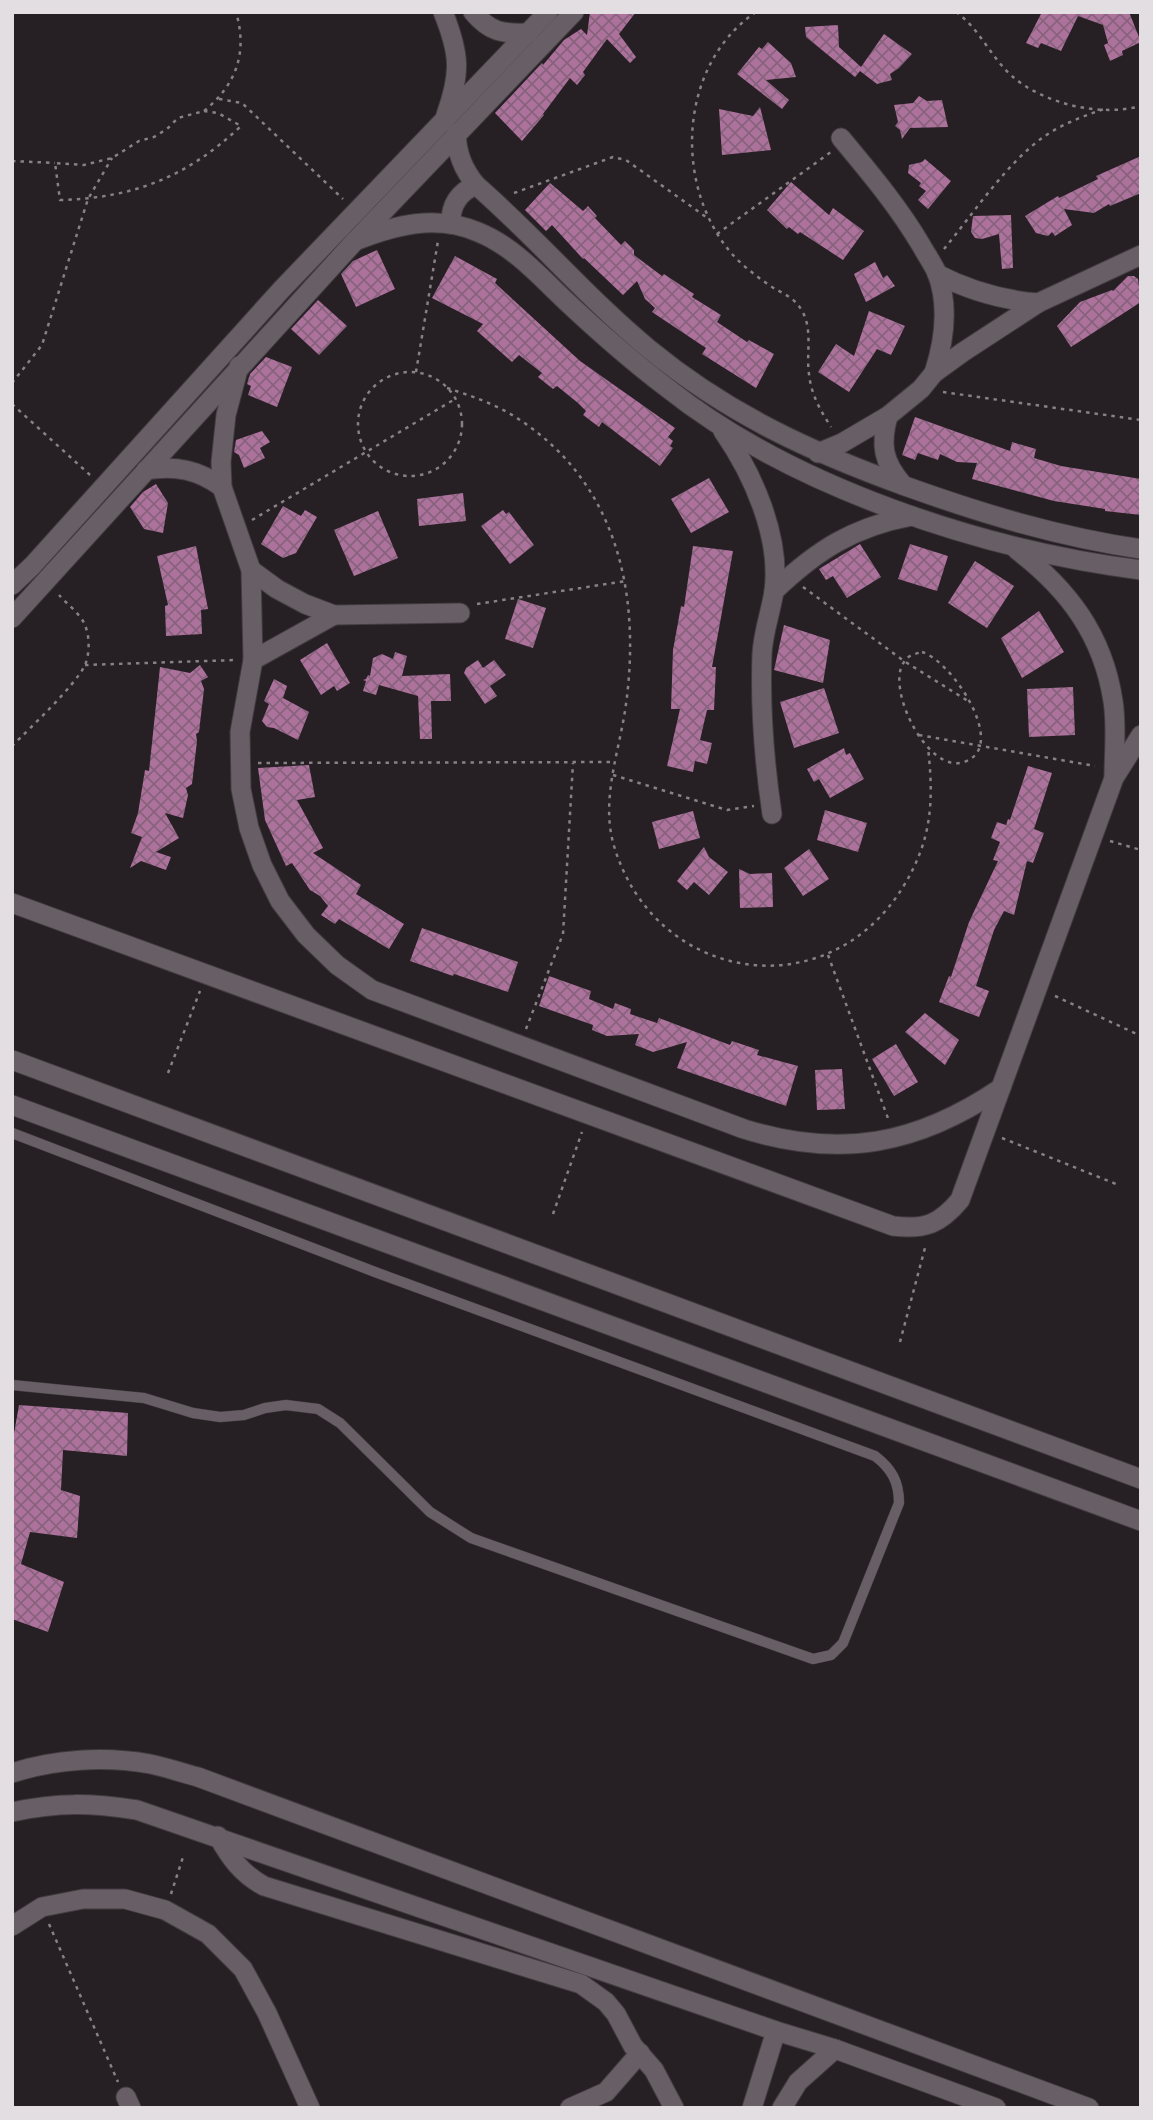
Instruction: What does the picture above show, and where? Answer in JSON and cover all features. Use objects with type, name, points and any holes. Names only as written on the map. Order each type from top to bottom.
[{"type":"street","points":[[443,12],[456,47],[457,85],[450,127],[461,163],[476,185],[649,349],[690,381],[734,409],[818,453],[903,485],[972,510],[1079,538],[1141,549]]},
{"type":"street","points":[[473,12],[485,26],[505,34],[528,33]]},
{"type":"street","points":[[12,618],[355,241],[548,12]]},
{"type":"street","points":[[12,584],[33,565],[102,486],[356,211],[574,12]]},
{"type":"street","points":[[843,140],[901,214],[934,269],[944,322],[942,348],[934,373]]},
{"type":"street","points":[[446,224],[456,199],[468,188],[476,185]]},
{"type":"street","points":[[355,241],[386,229],[418,222],[446,224],[477,231],[502,244],[667,388],[719,426],[782,461],[847,490],[967,534],[1012,546],[1141,570]]},
{"type":"street","points":[[818,453],[842,443],[888,416],[921,389],[934,373],[1038,303],[1141,255]]},
{"type":"street","points":[[934,269],[984,295],[1038,303]]},
{"type":"street","points":[[282,289],[298,303]]},
{"type":"street","points":[[239,366],[224,426],[222,487],[251,570],[253,660],[240,732],[241,789],[249,828],[262,865],[281,901],[306,935],[337,965],[372,989],[779,1140],[846,1145],[895,1138],[943,1122],[973,1107],[1000,1088]]},
{"type":"street","points":[[719,426],[734,409]]},
{"type":"street","points":[[888,416],[883,434],[884,453],[891,471],[903,485]]},
{"type":"street","points":[[719,426],[736,450],[761,503],[769,532],[774,591],[763,648],[761,703],[764,759],[771,806]]},
{"type":"street","points":[[146,470],[180,468],[202,474],[222,487]]},
{"type":"street","points":[[967,534],[972,510]]},
{"type":"street","points":[[774,591],[815,554],[838,540],[874,524],[913,516]]},
{"type":"street","points":[[1012,546],[1042,569],[1069,597],[1090,629],[1105,664],[1113,702],[1114,773]]},
{"type":"street","points":[[251,570],[295,599],[334,615],[455,614]]},
{"type":"street","points":[[253,660],[334,615]]},
{"type":"street","points":[[12,903],[893,1226],[912,1229],[931,1225],[948,1215],[960,1200],[1114,773],[1141,735]]},
{"type":"street","points":[[12,1060],[1141,1479]]},
{"type":"street","points":[[12,1105],[1141,1521]]},
{"type":"street","points":[[18,1768],[99,1759],[149,1764],[198,1777],[1089,2108]]},
{"type":"street","points":[[12,1812],[48,1805],[93,1803],[137,1810],[835,2049],[996,2108]]},
{"type":"street","points":[[218,1836],[238,1867],[264,1886],[581,1984],[606,2002],[654,2070],[674,2108]]},
{"type":"street","points":[[12,1926],[42,1907],[83,1899],[125,1899],[165,1910],[208,1934],[243,1969],[267,2013],[310,2108]]},
{"type":"street","points":[[752,2108],[776,2031]]},
{"type":"street","points":[[782,2108],[798,2082],[835,2049]]},
{"type":"street","points":[[579,2106],[606,2092],[640,2053]]},
{"type":"lane","points":[[12,1133],[375,1272],[875,1456],[895,1476],[899,1503],[843,1643],[831,1656],[813,1659],[471,1538],[430,1512],[340,1423],[318,1409],[286,1405],[244,1415],[220,1417],[193,1413],[145,1398],[12,1385]]},
{"type":"path","points":[[12,161],[84,165],[112,158],[139,141],[154,137],[178,118],[204,111],[219,99],[238,67],[242,48],[236,12]]},
{"type":"path","points":[[756,12],[729,38],[711,64],[698,94],[692,125],[691,157],[697,188],[708,218],[732,254],[751,272],[793,298],[804,313],[808,341],[808,374],[817,406],[842,443]]},
{"type":"path","points":[[956,12],[981,35],[1013,76],[1053,99],[1073,106],[1104,109],[1141,106]]},
{"type":"path","points":[[219,99],[242,103],[356,211]]},
{"type":"path","points":[[934,269],[1019,158],[1073,120],[1104,109]]},
{"type":"path","points":[[55,163],[60,200],[88,199],[135,191],[182,172],[223,143],[241,126],[230,118],[204,111]]},
{"type":"path","points":[[718,234],[843,140]]},
{"type":"path","points":[[494,201],[613,157],[626,160],[708,218]]},
{"type":"path","points":[[12,383],[42,345],[88,199],[112,158]]},
{"type":"path","points":[[416,372],[446,224]]},
{"type":"path","points":[[416,372],[438,380],[447,388],[460,410],[461,432],[453,453],[436,469],[414,476],[403,476],[381,468],[365,451],[358,429],[361,406],[373,387],[393,375],[416,372]]},
{"type":"path","points":[[447,388],[484,401],[519,419],[551,443],[600,506],[616,542],[625,581],[630,654],[628,690],[614,762],[609,810],[613,843],[625,876],[643,905],[667,930],[695,949],[727,961],[761,967],[795,965],[828,955],[863,934],[892,905],[914,870],[928,831],[932,790],[928,748]]},
{"type":"path","points":[[921,389],[1141,420]]},
{"type":"path","points":[[237,529],[455,399]]},
{"type":"path","points":[[12,404],[102,486]]},
{"type":"path","points":[[789,577],[904,661],[970,702]]},
{"type":"path","points":[[455,614],[474,604],[625,581]]},
{"type":"path","points":[[12,746],[73,682],[85,665],[89,651],[84,622],[47,582]]},
{"type":"path","points":[[922,652],[932,655],[952,674],[970,702],[980,731],[981,746],[976,755],[968,761],[948,763],[928,748],[908,715],[900,670],[904,661],[912,654],[922,652]]},
{"type":"path","points":[[85,665],[253,660]]},
{"type":"path","points":[[919,735],[1114,773]]},
{"type":"path","points":[[520,1045],[563,934],[573,761]]},
{"type":"path","points":[[241,764],[614,762]]},
{"type":"path","points":[[613,775],[727,810],[771,806]]},
{"type":"path","points":[[1093,836],[1141,850]]},
{"type":"path","points":[[828,955],[895,1138]]},
{"type":"path","points":[[168,1073],[206,974]]},
{"type":"path","points":[[1037,987],[1141,1036]]},
{"type":"path","points":[[553,1214],[588,1115]]},
{"type":"path","points":[[985,1131],[1116,1184]]},
{"type":"path","points":[[900,1342],[931,1225]]},
{"type":"path","points":[[165,1910],[183,1857]]},
{"type":"path","points":[[42,1907],[129,2102]]},
{"type":"building","points":[[590,12],[636,12],[619,34],[636,57],[630,63],[607,39],[577,85],[570,78],[522,141],[495,113],[564,40],[581,29],[587,35]]},
{"type":"building","points":[[1042,12],[1129,12],[1141,42],[1122,51],[1123,55],[1110,61],[1104,45],[1108,43],[1103,25],[1078,16],[1061,51],[1041,43],[1038,48],[1026,43]]},
{"type":"building","points":[[838,25],[839,47],[861,67],[884,34],[912,54],[890,74],[892,80],[877,84],[860,71],[855,77],[806,37],[805,27]]},
{"type":"building","points":[[768,42],[791,63],[796,77],[766,80],[789,100],[782,109],[737,74],[759,47],[762,49]]},
{"type":"building","points":[[919,96],[927,101],[942,100],[948,127],[910,128],[902,139],[900,130],[895,126],[898,122],[894,105],[913,103]]},
{"type":"building","points":[[760,107],[771,150],[722,155],[719,109],[753,116]]},
{"type":"building","points":[[1141,156],[1141,193],[1110,206],[1109,204],[1094,213],[1064,209],[1072,225],[1055,236],[1052,232],[1048,236],[1036,233],[1025,216],[1058,196],[1059,198],[1098,179],[1096,176]]},
{"type":"building","points":[[925,159],[951,181],[928,209],[918,200],[926,191],[919,186],[921,183],[908,173],[909,165]]},
{"type":"building","points":[[791,182],[829,215],[833,208],[864,231],[843,260],[800,232],[798,234],[789,227],[787,229],[767,210]]},
{"type":"building","points":[[550,183],[583,211],[588,206],[597,216],[595,218],[621,245],[625,241],[634,250],[634,255],[721,315],[717,322],[747,342],[749,340],[774,354],[756,388],[702,354],[706,348],[652,312],[655,308],[645,299],[637,281],[623,295],[583,259],[552,225],[546,231],[525,210]]},
{"type":"building","points":[[1011,215],[1013,268],[1002,269],[999,234],[982,239],[975,238],[971,232],[973,216]]},
{"type":"building","points":[[377,250],[395,289],[356,307],[341,274],[353,261]]},
{"type":"building","points":[[455,256],[497,279],[495,283],[580,361],[675,428],[668,437],[673,441],[670,446],[673,448],[660,466],[602,422],[599,427],[583,415],[586,411],[578,403],[557,386],[553,389],[538,377],[542,373],[519,355],[512,362],[477,331],[483,324],[432,298]]},
{"type":"building","points":[[875,262],[883,278],[887,275],[895,286],[866,302],[854,274]]},
{"type":"building","points":[[1128,276],[1138,279],[1141,302],[1071,347],[1057,326],[1080,302],[1113,291]]},
{"type":"building","points":[[318,300],[347,326],[319,355],[291,329]]},
{"type":"building","points":[[869,311],[905,326],[891,355],[877,349],[849,392],[818,372],[836,344],[854,356]]},
{"type":"building","points":[[266,357],[292,367],[277,407],[248,395],[251,386],[247,384],[250,374]]},
{"type":"building","points":[[915,417],[1010,451],[1012,442],[1036,449],[1034,458],[1061,466],[1141,479],[1141,515],[1054,501],[972,479],[977,463],[957,462],[940,454],[938,460],[918,453],[915,460],[902,455]]},
{"type":"building","points":[[262,431],[270,442],[260,448],[265,458],[244,468],[239,455],[234,452],[236,440]]},
{"type":"building","points":[[709,478],[729,512],[691,533],[671,499]]},
{"type":"building","points":[[156,484],[168,503],[163,533],[144,529],[130,507],[143,492]]},
{"type":"building","points":[[463,493],[466,521],[419,526],[417,499]]},
{"type":"building","points":[[283,506],[301,516],[305,510],[317,517],[296,553],[283,558],[261,544]]},
{"type":"building","points":[[503,510],[506,514],[509,512],[534,545],[510,564],[481,526]]},
{"type":"building","points":[[378,511],[398,558],[354,576],[334,530]]},
{"type":"building","points":[[860,544],[881,577],[847,598],[833,576],[826,580],[819,569]]},
{"type":"building","points":[[910,544],[948,556],[937,591],[898,579]]},
{"type":"building","points":[[196,546],[208,609],[201,610],[202,634],[166,636],[165,606],[168,605],[157,556]]},
{"type":"building","points":[[693,546],[733,551],[712,667],[716,667],[714,710],[707,710],[700,740],[712,743],[707,764],[695,761],[693,772],[667,766],[680,709],[671,709],[673,650],[681,606],[684,607]]},
{"type":"building","points":[[975,561],[1014,586],[987,628],[948,603]]},
{"type":"building","points":[[518,599],[546,608],[533,648],[505,639]]},
{"type":"building","points":[[1039,611],[1064,652],[1022,678],[1001,638]]},
{"type":"building","points":[[784,625],[830,640],[823,683],[774,670]]},
{"type":"building","points":[[327,643],[350,683],[337,691],[334,686],[321,695],[300,660]]},
{"type":"building","points":[[395,652],[407,656],[402,676],[450,674],[451,701],[431,701],[432,739],[420,739],[418,696],[379,685],[376,695],[363,691],[366,681],[363,680],[370,676],[373,658],[382,654],[393,659]]},
{"type":"building","points":[[478,660],[483,668],[494,660],[506,675],[490,686],[497,696],[485,704],[464,673],[466,668]]},
{"type":"building","points":[[200,665],[208,677],[201,681],[204,689],[199,732],[196,734],[192,784],[186,788],[188,795],[183,818],[165,813],[179,838],[156,852],[171,857],[166,870],[141,861],[130,868],[142,837],[131,833],[138,813],[145,770],[149,771],[160,667],[190,673]]},
{"type":"building","points":[[274,679],[287,686],[283,698],[309,712],[298,740],[267,727],[262,721],[269,704],[264,701]]},
{"type":"building","points":[[1073,687],[1075,735],[1029,737],[1027,689]]},
{"type":"building","points":[[824,688],[839,733],[794,748],[780,702]]},
{"type":"building","points":[[844,748],[846,755],[850,753],[864,779],[830,798],[819,779],[814,782],[807,769]]},
{"type":"building","points":[[309,765],[315,797],[297,800],[323,848],[313,853],[361,885],[356,894],[404,924],[389,949],[339,919],[335,924],[321,915],[328,906],[320,896],[310,890],[292,863],[286,866],[265,820],[258,768]]},
{"type":"building","points":[[1028,766],[1052,773],[1034,829],[1044,833],[1033,863],[1027,861],[1014,915],[1004,911],[994,930],[976,986],[989,991],[979,1017],[939,1002],[949,976],[951,977],[969,922],[998,861],[993,860],[1000,842],[991,838],[997,822],[1006,825],[1008,819],[1010,820]]},
{"type":"building","points":[[825,810],[867,823],[858,852],[817,840]]},
{"type":"building","points":[[693,811],[700,838],[659,849],[652,822]]},
{"type":"building","points":[[704,847],[709,857],[728,872],[709,895],[694,882],[687,890],[677,881]]},
{"type":"building","points":[[809,849],[829,879],[803,896],[784,868]]},
{"type":"building","points":[[739,869],[750,874],[772,873],[773,907],[740,908]]},
{"type":"building","points":[[422,928],[518,962],[508,992],[410,961]]},
{"type":"building","points":[[549,976],[591,991],[589,999],[613,1009],[615,1003],[631,1009],[630,1014],[657,1023],[659,1018],[730,1045],[732,1041],[759,1050],[757,1055],[798,1066],[786,1106],[677,1068],[687,1042],[653,1052],[635,1045],[639,1034],[607,1036],[592,1030],[593,1025],[539,1006]]},
{"type":"building","points":[[925,1013],[959,1040],[945,1065],[905,1032]]},
{"type":"building","points":[[896,1044],[918,1082],[894,1096],[872,1059]]},
{"type":"building","points":[[842,1069],[845,1109],[817,1110],[815,1070]]},
{"type":"building","points":[[19,1405],[128,1413],[127,1456],[63,1450],[61,1490],[80,1496],[77,1538],[30,1532],[21,1564],[64,1582],[48,1632],[12,1619],[12,1445]]}]
